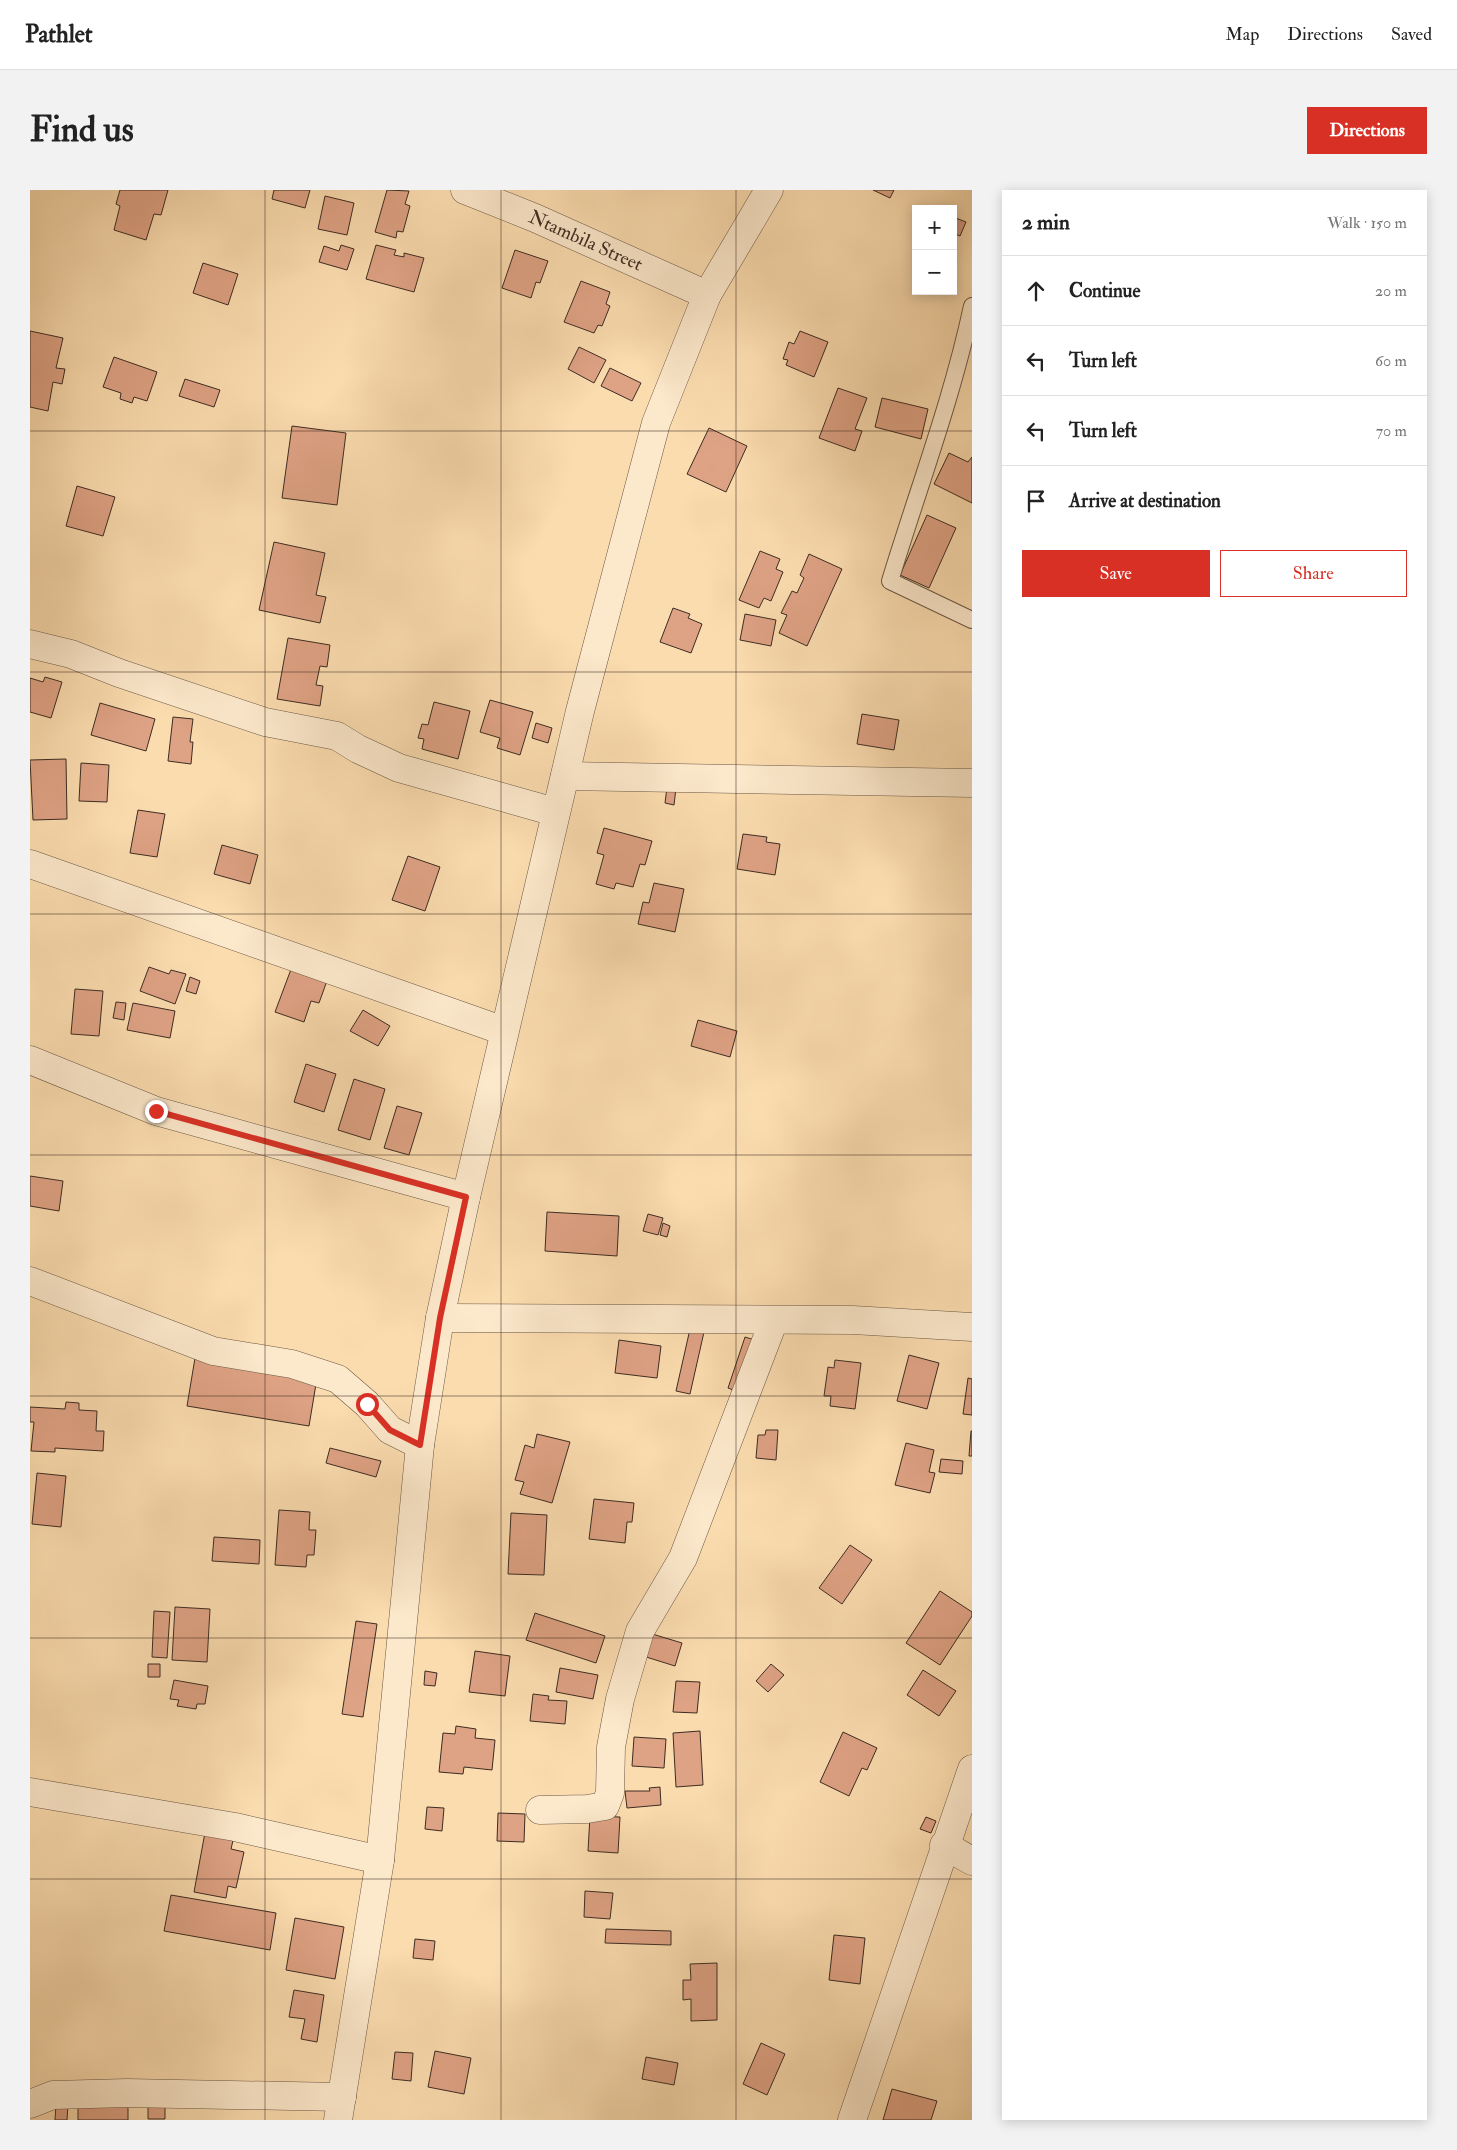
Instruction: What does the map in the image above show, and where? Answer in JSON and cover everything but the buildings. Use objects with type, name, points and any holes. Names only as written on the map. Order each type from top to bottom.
[{"type":"street","name":"Ntambila Street","points":[[465,190],[535,218],[707,295]]},
{"type":"street","points":[[30,2104],[53,2095],[72,2094],[343,2113],[380,1860],[420,1445],[440,1318],[466,1197],[555,812],[656,424],[707,295],[770,190]]},
{"type":"street","points":[[30,644],[70,654],[119,673],[264,722],[337,736],[358,749],[399,768],[555,812]]},
{"type":"street","points":[[565,776],[713,777],[972,784]]},
{"type":"street","points":[[30,864],[504,1031]]},
{"type":"street","points":[[30,1060],[156,1111],[466,1197]]},
{"type":"street","points":[[30,1281],[213,1351],[292,1364],[338,1379],[367,1404],[390,1430],[420,1445]]},
{"type":"street","points":[[440,1318],[854,1320],[972,1327]]},
{"type":"street","points":[[540,1810],[587,1809],[605,1806],[610,1793],[611,1747],[620,1699],[640,1631],[683,1558],[774,1320]]},
{"type":"street","points":[[852,2120],[944,1845],[972,1768]]},
{"type":"street","points":[[30,1792],[235,1827],[380,1860]]},
{"type":"street","points":[[944,1845],[972,1861]]},
{"type":"lane","points":[[972,306],[960,360],[940,429],[918,488],[890,581],[972,620]]},
{"type":"route","points":[[156,1111],[466,1197],[440,1318],[420,1445],[390,1430],[367,1404]]}]
